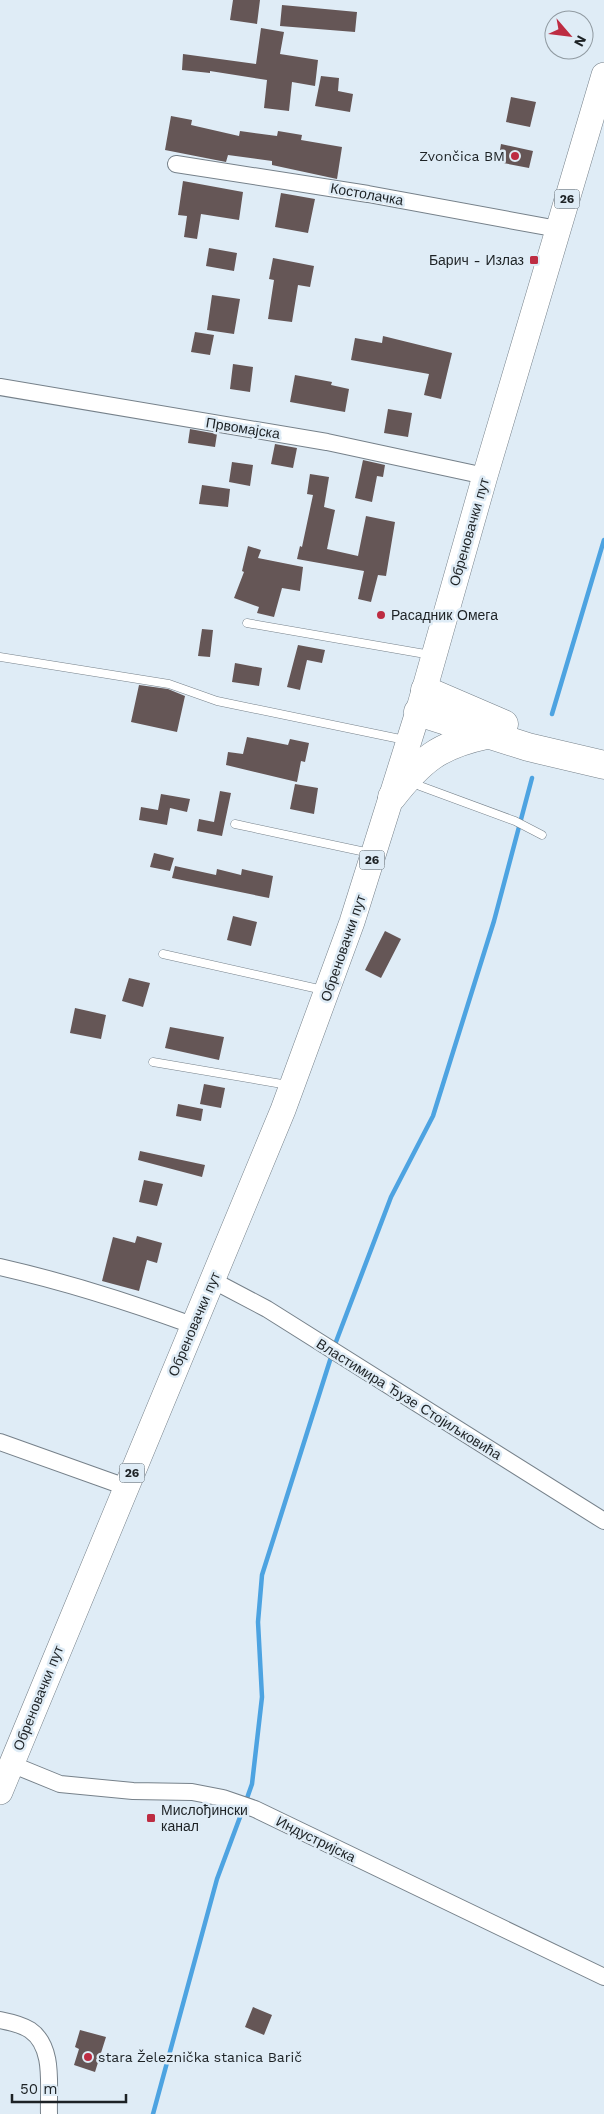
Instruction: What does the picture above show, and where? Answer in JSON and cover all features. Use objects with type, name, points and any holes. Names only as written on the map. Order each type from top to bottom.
[{"type":"highway","points":[[421,701],[486,735],[558,756],[604,765]]},
{"type":"highway","points":[[421,701],[500,722],[554,740],[604,752]]},
{"type":"highway","points":[[392,797],[409,776],[430,757],[454,743],[486,735]]},
{"type":"main road","name":"Обреновачки пут","points":[[0,1792],[292,1086],[328,991],[374,854],[435,655],[485,476],[604,75]]},
{"type":"street","name":"Костолачка","points":[[176,164],[368,194],[558,229]]},
{"type":"street","name":"Првомајска","points":[[0,386],[327,442],[485,476]]},
{"type":"street","points":[[0,1267],[52,1279],[110,1296],[192,1325]]},
{"type":"street","name":"Властимира Ђузе Стојиљковића","points":[[212,1280],[267,1309],[350,1363],[604,1521]]},
{"type":"street","points":[[0,1442],[126,1487]]},
{"type":"street","name":"Индустријска","points":[[11,1764],[48,1780],[76,1786],[192,1792],[234,1801],[255,1809],[604,1977]]},
{"type":"street","points":[[0,2020],[28,2028],[43,2045],[48,2066],[49,2114]]},
{"type":"lane","points":[[247,623],[435,655]]},
{"type":"lane","points":[[0,656],[169,684],[217,701],[409,741]]},
{"type":"lane","points":[[409,776],[420,786],[515,821],[542,835]]},
{"type":"lane","points":[[235,824],[374,854]]},
{"type":"lane","points":[[163,954],[328,991]]},
{"type":"lane","points":[[153,1062],[292,1086]]},
{"type":"building","points":[[233,0],[260,0],[257,24],[230,20]]},
{"type":"building","points":[[282,5],[357,12],[355,32],[280,26]]},
{"type":"building","points":[[261,28],[284,32],[280,54],[318,60],[315,86],[292,82],[289,111],[264,108],[267,80],[210,71],[210,73],[182,70],[183,54],[256,64]]},
{"type":"building","points":[[321,76],[339,78],[338,91],[353,94],[350,112],[315,106]]},
{"type":"building","points":[[511,97],[536,102],[530,127],[506,122]]},
{"type":"building","points":[[171,116],[192,120],[191,125],[239,136],[240,131],[277,136],[278,131],[302,135],[301,140],[342,147],[337,179],[272,165],[272,161],[228,155],[226,162],[165,150]]},
{"type":"building","name":"Zvončica BM","points":[[501,144],[533,151],[529,168],[498,162]]},
{"type":"building","points":[[183,181],[243,192],[239,220],[201,214],[197,239],[184,237],[187,216],[178,215]]},
{"type":"building","points":[[281,193],[315,199],[308,233],[275,227]]},
{"type":"building","points":[[209,248],[237,253],[234,271],[206,266]]},
{"type":"building","points":[[273,258],[314,266],[310,287],[298,285],[292,322],[268,319],[274,280],[269,279]]},
{"type":"building","points":[[212,295],[240,299],[234,334],[207,330]]},
{"type":"building","points":[[195,332],[214,335],[210,355],[191,352]]},
{"type":"building","points":[[383,336],[452,353],[441,399],[424,395],[429,374],[351,360],[355,338],[382,343]]},
{"type":"building","points":[[233,364],[253,367],[250,392],[230,389]]},
{"type":"building","points":[[295,375],[332,382],[331,385],[349,389],[345,412],[290,402]]},
{"type":"building","points":[[388,409],[412,413],[408,437],[384,433]]},
{"type":"building","points":[[190,429],[217,434],[215,447],[188,443]]},
{"type":"building","points":[[275,444],[297,448],[293,468],[271,464]]},
{"type":"building","points":[[363,460],[385,465],[383,477],[377,476],[372,502],[355,498]]},
{"type":"building","points":[[232,462],[253,465],[250,486],[229,482]]},
{"type":"building","points":[[310,474],[329,477],[324,507],[335,510],[327,549],[358,556],[366,516],[395,522],[386,576],[378,575],[371,602],[358,599],[364,571],[297,559],[300,546],[302,547],[313,495],[307,494]]},
{"type":"building","points":[[202,485],[230,489],[228,507],[199,504]]},
{"type":"building","points":[[248,546],[261,550],[258,558],[303,567],[300,591],[282,588],[274,617],[257,613],[259,607],[234,598],[244,572],[242,571]]},
{"type":"building","points":[[202,629],[213,630],[210,657],[198,656]]},
{"type":"building","points":[[298,645],[325,650],[322,663],[307,660],[300,690],[287,687]]},
{"type":"building","points":[[235,663],[262,668],[259,686],[232,682]]},
{"type":"building","points":[[139,685],[168,689],[185,696],[177,732],[131,722]]},
{"type":"building","points":[[247,737],[288,745],[290,739],[309,743],[305,762],[301,761],[297,782],[226,765],[228,752],[243,754]]},
{"type":"building","points":[[295,784],[318,788],[314,814],[290,809]]},
{"type":"building","points":[[220,791],[231,793],[222,836],[197,831],[199,819],[214,822]]},
{"type":"building","points":[[161,794],[190,799],[187,812],[170,808],[167,825],[139,820],[141,807],[158,810]]},
{"type":"building","points":[[154,853],[174,858],[170,871],[150,867]]},
{"type":"building","points":[[175,866],[216,875],[217,869],[241,875],[242,869],[273,876],[269,898],[172,878]]},
{"type":"building","points":[[233,916],[257,922],[251,946],[227,940]]},
{"type":"building","points":[[385,931],[401,939],[381,978],[365,970]]},
{"type":"building","points":[[129,978],[150,983],[143,1007],[122,1001]]},
{"type":"building","points":[[75,1008],[106,1015],[101,1039],[70,1033]]},
{"type":"building","points":[[170,1027],[224,1037],[219,1060],[165,1048]]},
{"type":"building","points":[[204,1084],[225,1088],[221,1108],[200,1104]]},
{"type":"building","points":[[178,1104],[203,1109],[201,1121],[176,1116]]},
{"type":"building","points":[[140,1151],[205,1165],[202,1177],[138,1160]]},
{"type":"building","points":[[144,1180],[163,1184],[157,1206],[139,1202]]},
{"type":"building","points":[[137,1236],[162,1243],[157,1263],[147,1260],[139,1291],[102,1281],[113,1237],[135,1243]]},
{"type":"building","points":[[253,2007],[272,2015],[264,2035],[245,2027]]},
{"type":"building","name":"stara Železnička stanica Barič","points":[[80,2030],[106,2037],[95,2072],[74,2065],[79,2049],[75,2047]]},
{"type":"waterway","points":[[552,714],[604,540]]},
{"type":"waterway","points":[[334,1347],[391,1197],[433,1116],[494,921],[532,778]]},
{"type":"waterway","points":[[246,1801],[252,1784],[262,1697],[258,1622],[262,1575],[332,1354]]},
{"type":"waterway","points":[[153,2114],[217,1879],[243,1809]]},
{"type":"place","name":"Zvončica BM","points":[[515,156]]},
{"type":"place","name":"Барич - Излаз","points":[[534,260]]},
{"type":"place","name":"Расадник Омега","points":[[381,615]]},
{"type":"place","name":"Мислођински канал","points":[[151,1818]]},
{"type":"place","name":"stara Železnička stanica Barič","points":[[88,2057]]}]
